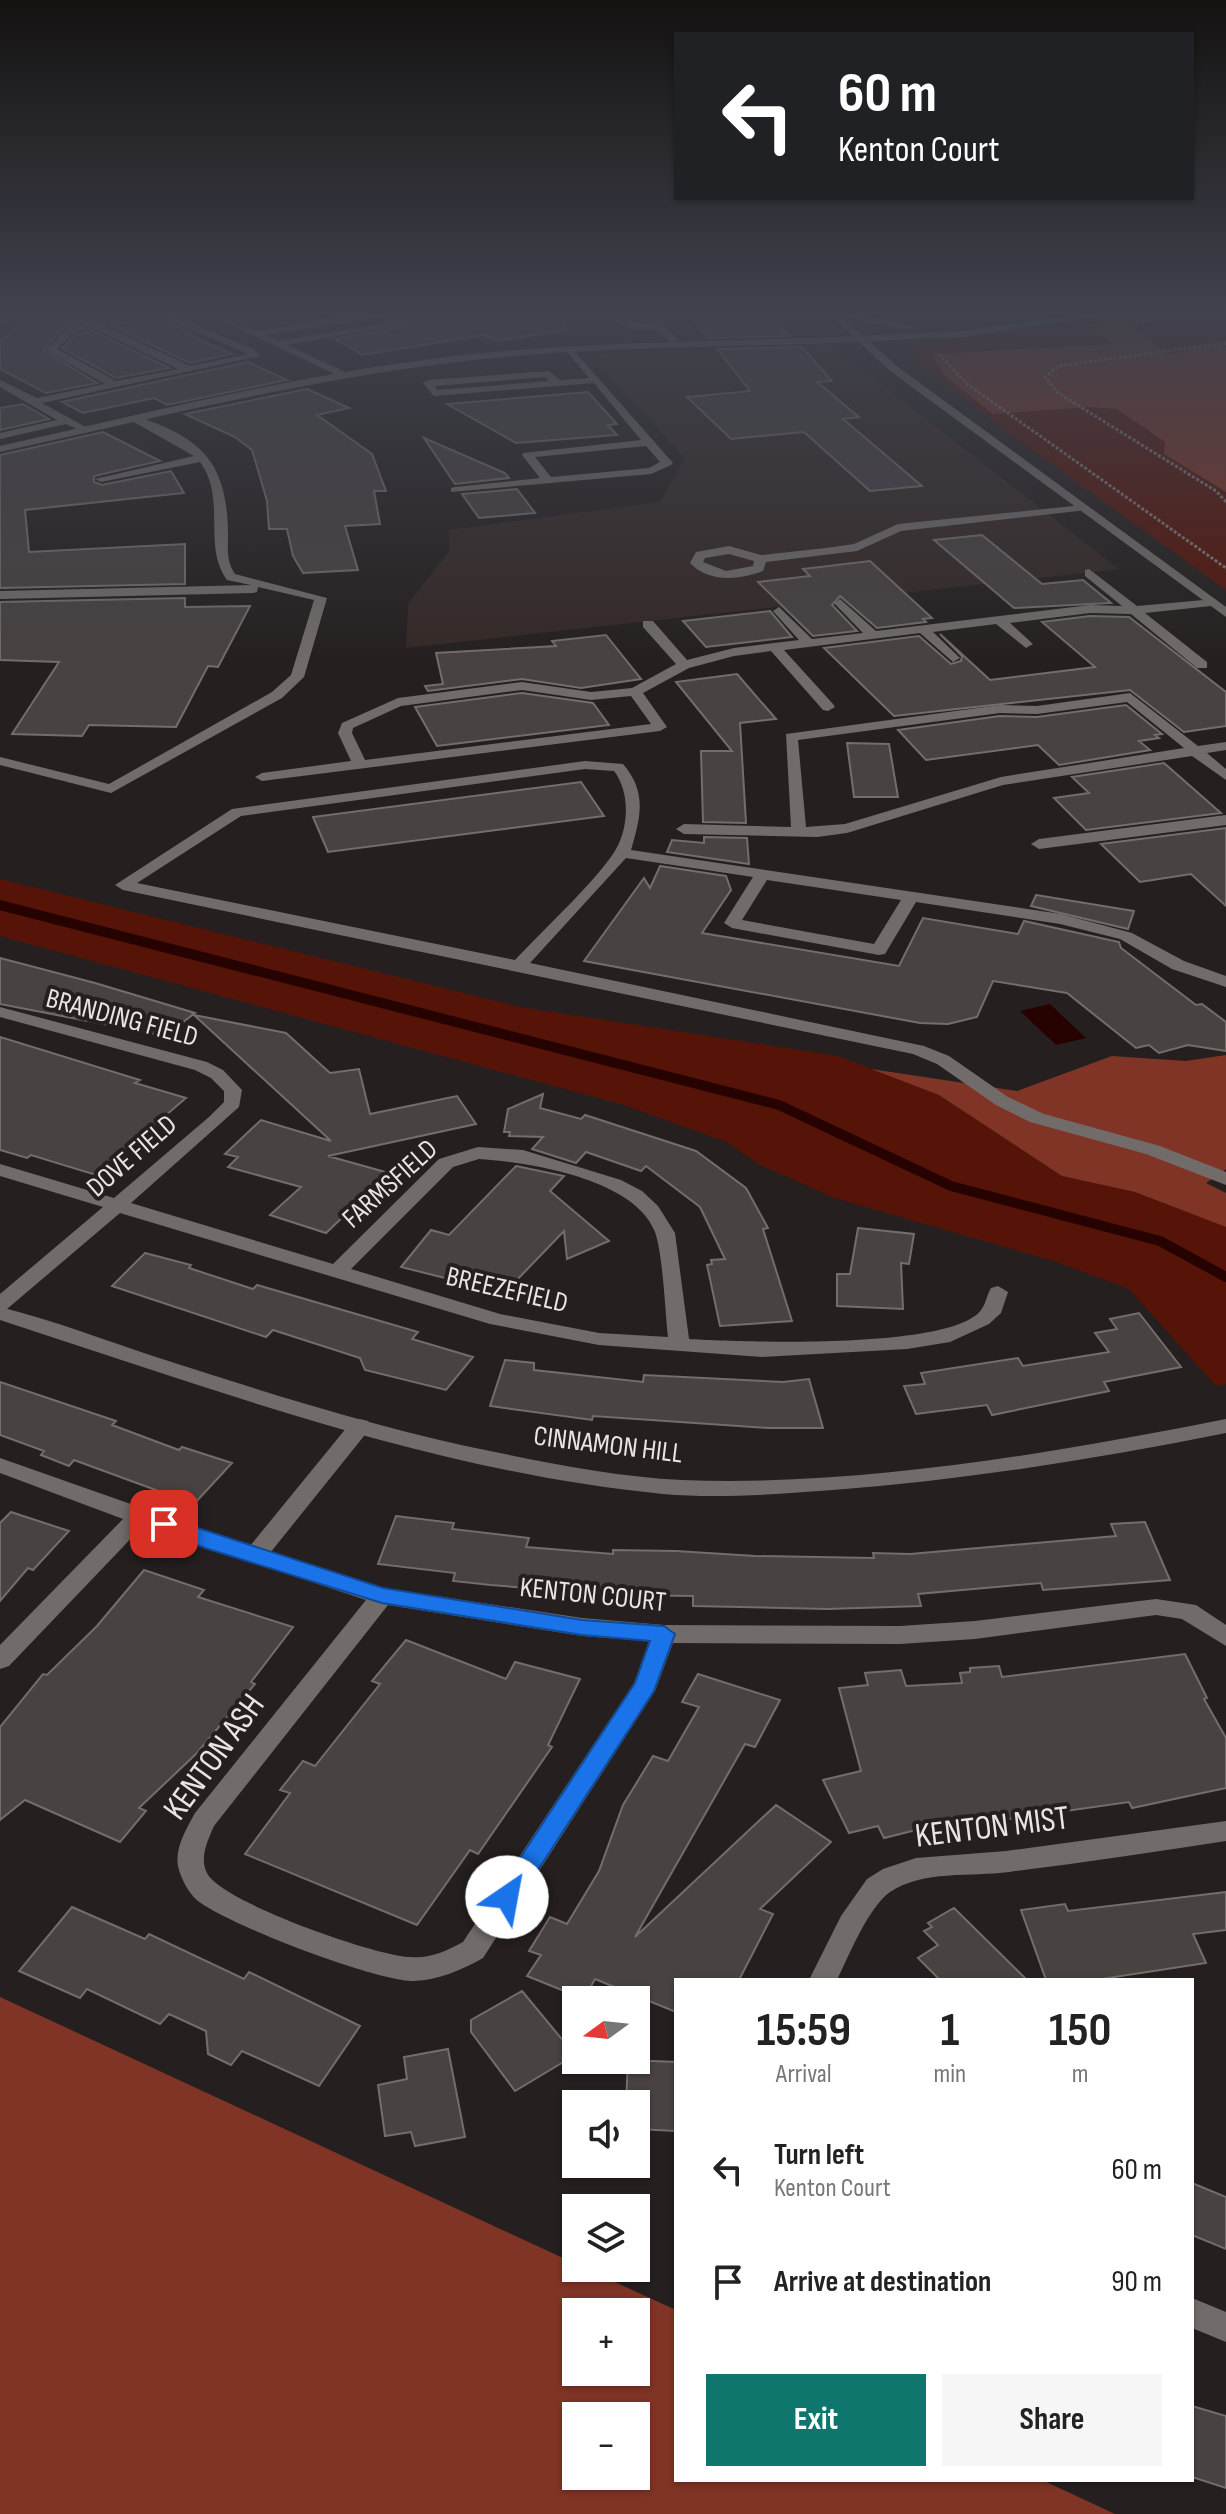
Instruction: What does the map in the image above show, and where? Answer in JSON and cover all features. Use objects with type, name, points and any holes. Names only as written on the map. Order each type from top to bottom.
[{"type":"street","points":[[0,436],[21,431]]},
{"type":"street","points":[[0,449],[80,431]]},
{"type":"street","points":[[0,761],[111,789],[277,695],[297,677],[321,598],[231,577],[222,565],[222,492],[212,467],[191,445],[162,431]]},
{"type":"street","points":[[455,490],[651,471],[667,463],[641,431]]},
{"type":"street","points":[[988,431],[1083,508],[1226,613]]},
{"type":"street","points":[[548,481],[527,455],[650,442]]},
{"type":"street","points":[[101,479],[203,458]]},
{"type":"street","points":[[539,470],[664,459]]},
{"type":"street","points":[[761,559],[857,547],[898,528],[1083,508]]},
{"type":"street","points":[[1089,573],[1202,665]]},
{"type":"street","points":[[0,595],[273,588]]},
{"type":"street","points":[[1090,609],[1122,600],[1197,591]]},
{"type":"street","points":[[360,765],[345,733],[347,726],[398,702],[522,686],[591,696],[635,692],[684,665],[712,656],[1090,609],[1134,610],[1211,602]]},
{"type":"street","points":[[840,603],[873,635]]},
{"type":"street","points":[[779,611],[809,643]]},
{"type":"street","points":[[999,620],[1026,644]]},
{"type":"street","points":[[648,624],[684,665]]},
{"type":"street","points":[[923,629],[953,658]]},
{"type":"street","points":[[774,647],[828,707]]},
{"type":"street","points":[[262,777],[660,727],[635,692]]},
{"type":"street","points":[[799,832],[791,737],[1000,709],[1037,710],[1130,697],[1226,776]]},
{"type":"street","points":[[684,829],[799,832],[847,828],[1001,781],[1226,746]]},
{"type":"street","points":[[519,966],[622,853],[635,812],[632,781],[618,767],[585,765],[237,812],[123,885],[918,1050],[943,1060],[1002,1101],[1037,1118],[1153,1150],[1226,1179]]},
{"type":"street","points":[[1039,844],[1226,820]]},
{"type":"street","points":[[622,853],[1061,919],[1126,936],[1178,965],[1226,982]]},
{"type":"street","points":[[763,874],[732,923],[879,950],[911,897]]},
{"type":"street","name":"BRANDING FIELD","points":[[0,1012],[201,1066],[227,1082]]},
{"type":"street","name":"DOVE FIELD","points":[[0,1305],[233,1103],[233,1090],[227,1082]]},
{"type":"street","name":"FARMSFIELD","points":[[336,1273],[446,1163],[489,1152],[523,1156],[614,1184],[651,1210],[665,1233],[680,1346]]},
{"type":"street","name":"BREEZEFIELD","points":[[0,1170],[497,1320],[599,1339],[762,1350],[851,1348],[943,1337],[991,1313],[998,1292]]},
{"type":"street","name":"CINNAMON HILL","points":[[0,1313],[360,1426],[464,1455],[666,1486],[777,1486],[970,1471],[1226,1426]]},
{"type":"street","points":[[255,1556],[360,1426]]},
{"type":"street","name":"KENTON COURT","points":[[0,1465],[255,1556],[382,1596],[582,1627],[664,1634],[900,1635],[975,1630],[1156,1607],[1188,1611],[1226,1637]]},
{"type":"street","points":[[0,1660],[140,1515]]},
{"type":"street","name":"KENTON ASH","points":[[382,1596],[204,1820],[190,1848],[193,1873],[205,1892],[291,1931],[375,1963],[406,1969],[450,1963],[473,1950],[646,1685],[664,1634]]},
{"type":"street","name":"KENTON MIST","points":[[824,1978],[851,1924],[877,1887],[893,1877],[916,1869],[1021,1860],[1226,1831]]},
{"type":"street","points":[[1194,2314],[1226,2327]]},
{"type":"path","points":[[1034,431],[1226,568]]},
{"type":"path","points":[[1120,431],[1216,491],[1226,502]]},
{"type":"shaded area","points":[[660,431],[942,431],[1119,569],[406,648],[408,604],[450,550],[448,530],[660,502],[685,458]]},
{"type":"shaded area","points":[[1007,431],[1226,431],[1226,590]]},
{"type":"shaded area","points":[[1149,431],[1226,431],[1226,492],[1164,454],[1165,442]]},
{"type":"shaded area","points":[[0,879],[520,1007],[838,1056],[939,1095],[1062,1176],[1135,1192],[1226,1227],[1226,1384],[1216,1386],[1129,1289],[1054,1261],[835,1198],[758,1164],[727,1142],[624,1105],[0,936]]},
{"type":"shaded area","points":[[1050,1004],[1086,1038],[1056,1045],[1020,1011]]},
{"type":"shaded area","points":[[1226,1055],[1226,1169],[1206,1183],[1226,1193],[1226,1227],[1135,1192],[1062,1176],[939,1095],[871,1069],[1017,1091],[1112,1056],[1186,1061]]},
{"type":"shaded area","points":[[0,1997],[562,2258],[562,2282],[615,2282],[650,2298],[562,2298],[562,2386],[650,2386],[650,2298],[674,2309],[674,2482],[1046,2482],[1115,2514],[0,2514]]},
{"type":"building","points":[[223,431],[340,431],[372,454],[386,491],[374,491],[380,524],[345,526],[358,570],[303,573],[293,556],[287,529],[269,529],[267,501],[252,450]]},
{"type":"building","points":[[495,431],[614,431],[617,435],[516,443]]},
{"type":"building","points":[[723,431],[858,431],[922,486],[870,491],[804,432],[731,439]]},
{"type":"building","points":[[103,432],[160,461],[94,476],[94,482],[102,485],[171,471],[184,493],[25,510],[29,552],[185,544],[185,584],[0,588],[0,455]]},
{"type":"building","points":[[424,438],[505,473],[509,478],[455,484]]},
{"type":"building","points":[[517,489],[535,513],[479,518],[462,494]]},
{"type":"building","points":[[982,535],[1042,584],[1083,580],[1111,603],[1014,608],[934,540]]},
{"type":"building","points":[[870,561],[932,618],[923,619],[926,622],[877,628],[840,596],[832,605],[857,631],[813,636],[758,582],[810,576],[803,569]]},
{"type":"building","points":[[185,598],[185,607],[250,606],[218,667],[208,666],[176,727],[89,725],[82,736],[12,734],[59,662],[0,660],[0,602]]},
{"type":"building","points":[[770,611],[792,637],[706,647],[683,621]]},
{"type":"building","points":[[1090,616],[1129,617],[1226,692],[1226,726],[1184,732],[1130,690],[894,716],[824,648],[919,636],[951,664],[961,661],[962,656],[940,634],[990,680],[1095,667],[1042,622]]},
{"type":"building","points":[[606,635],[641,679],[581,688],[522,679],[428,691],[425,686],[443,684],[436,653],[556,646],[552,641]]},
{"type":"building","points":[[737,674],[776,719],[740,723],[746,823],[703,822],[701,751],[732,751],[676,682]]},
{"type":"building","points":[[522,693],[593,703],[609,725],[437,746],[415,707]]},
{"type":"building","points":[[1126,705],[1162,734],[1155,735],[1159,738],[1139,741],[1150,750],[1059,765],[1038,745],[926,760],[898,730],[1000,716],[1037,717]]},
{"type":"building","points":[[847,743],[889,744],[898,797],[854,797]]},
{"type":"building","points":[[1164,763],[1221,813],[1086,830],[1054,798],[1089,793],[1072,777]]},
{"type":"building","points":[[581,782],[604,816],[328,852],[313,817]]},
{"type":"building","points":[[1226,828],[1226,906],[1191,874],[1140,882],[1101,844]]},
{"type":"building","points":[[704,837],[747,838],[749,864],[667,852],[672,840],[704,843]]},
{"type":"building","points":[[660,866],[726,876],[731,890],[702,933],[899,966],[923,918],[1018,934],[1024,921],[1119,942],[1121,948],[1196,1005],[1202,1004],[1226,1022],[1226,1051],[1188,1045],[1159,1053],[1149,1045],[1136,1048],[1067,993],[993,981],[977,1017],[948,1024],[920,1023],[584,961],[644,878],[650,888]]},
{"type":"building","points":[[1036,895],[1134,911],[1128,929],[1031,906]]},
{"type":"building","points":[[0,958],[195,1013],[165,1036],[0,1004]]},
{"type":"building","points":[[194,1015],[286,1033],[330,1073],[359,1069],[370,1114],[457,1096],[476,1124],[328,1156],[389,1173],[326,1233],[270,1215],[301,1187],[228,1167],[238,1157],[225,1154],[261,1120],[331,1141]]},
{"type":"building","points":[[0,1037],[140,1080],[135,1083],[186,1098],[96,1175],[31,1155],[27,1158],[0,1150]]},
{"type":"building","points":[[543,1094],[540,1108],[581,1119],[585,1115],[696,1151],[746,1188],[768,1228],[763,1229],[792,1321],[720,1326],[707,1265],[712,1264],[711,1260],[725,1259],[700,1207],[646,1166],[641,1171],[586,1152],[576,1163],[532,1149],[543,1137],[509,1136],[510,1132],[504,1132],[508,1109]]},
{"type":"building","points":[[516,1166],[564,1176],[550,1191],[609,1241],[567,1259],[564,1231],[515,1282],[483,1296],[456,1287],[461,1282],[401,1267],[431,1230],[449,1235]]},
{"type":"building","points":[[858,1228],[914,1234],[909,1264],[901,1263],[903,1309],[837,1306],[837,1274],[850,1274]]},
{"type":"building","points":[[145,1253],[191,1265],[189,1268],[253,1289],[257,1285],[418,1332],[412,1339],[473,1357],[446,1390],[365,1370],[360,1358],[273,1330],[266,1337],[112,1286]]},
{"type":"building","points":[[1139,1313],[1181,1367],[1104,1382],[1109,1391],[992,1415],[987,1405],[916,1414],[904,1386],[925,1384],[921,1373],[1018,1358],[1023,1366],[1109,1352],[1095,1333],[1117,1329],[1110,1319]]},
{"type":"building","points":[[505,1360],[534,1363],[534,1370],[643,1382],[644,1375],[783,1382],[809,1379],[823,1428],[768,1428],[593,1416],[592,1420],[490,1406]]},
{"type":"building","points":[[0,1382],[116,1421],[112,1425],[179,1450],[182,1447],[232,1463],[194,1504],[74,1460],[69,1466],[41,1455],[44,1451],[0,1435]]},
{"type":"building","points":[[11,1512],[69,1531],[33,1570],[28,1568],[0,1601],[0,1523]]},
{"type":"building","points":[[396,1516],[454,1523],[452,1529],[529,1538],[526,1547],[613,1554],[613,1550],[874,1558],[873,1553],[910,1554],[1116,1536],[1111,1524],[1145,1522],[1170,1580],[1043,1590],[1041,1583],[918,1594],[921,1606],[827,1609],[693,1606],[693,1596],[613,1595],[491,1585],[453,1581],[455,1573],[378,1564]]},
{"type":"building","points":[[144,1570],[204,1590],[198,1597],[293,1627],[251,1682],[255,1684],[197,1753],[139,1808],[146,1811],[120,1842],[25,1800],[0,1820],[0,1727],[43,1674],[47,1675],[97,1626]]},
{"type":"building","points":[[406,1640],[506,1679],[515,1662],[580,1679],[548,1745],[552,1747],[478,1854],[470,1850],[417,1925],[245,1854],[290,1793],[280,1790],[303,1761],[315,1766],[380,1684],[372,1681]]},
{"type":"building","points":[[1185,1654],[1207,1698],[1204,1699],[1226,1738],[1226,1788],[1132,1808],[1129,1802],[966,1825],[964,1818],[884,1838],[878,1826],[849,1833],[823,1780],[861,1771],[839,1688],[868,1685],[865,1673],[901,1670],[906,1686],[962,1683],[960,1673],[970,1672],[970,1668],[999,1666],[1002,1677]]},
{"type":"building","points":[[698,1674],[780,1700],[755,1747],[745,1744],[635,1937],[776,1805],[831,1842],[760,1909],[773,1914],[740,1978],[674,1978],[674,2011],[650,2001],[650,1986],[612,1986],[595,1979],[591,1986],[562,1986],[562,1990],[527,1976],[541,1955],[529,1951],[550,1917],[567,1924],[599,1871],[623,1805],[653,1756],[668,1761],[699,1707],[682,1702]]},
{"type":"building","points":[[1226,1892],[1226,1930],[1193,1934],[1206,1963],[1108,1978],[1045,1978],[1021,1910],[1065,1904],[1068,1911]]},
{"type":"building","points":[[72,1907],[145,1939],[149,1934],[244,1979],[249,1972],[360,2026],[319,2086],[242,2051],[231,2065],[208,2054],[206,2031],[169,2014],[160,2024],[87,1989],[80,1998],[19,1971]]},
{"type":"building","points":[[954,1908],[1025,1978],[938,1978],[918,1958],[938,1945],[924,1931],[932,1927],[928,1923]]},
{"type":"building","points":[[522,1991],[562,2039],[562,2063],[515,2091],[471,2032],[471,2020]]},
{"type":"building","points":[[448,2049],[465,2137],[415,2146],[411,2132],[385,2136],[378,2085],[407,2079],[404,2057]]},
{"type":"building","points":[[650,2061],[674,2062],[674,2131],[650,2130],[650,2090],[627,2090],[627,2074],[650,2074]]},
{"type":"building","points":[[1194,2184],[1226,2197],[1226,2249],[1194,2236]]},
{"type":"building","points":[[1194,2407],[1226,2416],[1226,2488],[1194,2478]]},
{"type":"waterway","points":[[0,905],[779,1105],[951,1186],[1160,1241],[1226,1277]]},
{"type":"route","points":[[164,1524],[213,1543],[382,1596],[582,1627],[664,1634],[646,1685],[507,1897]]}]
